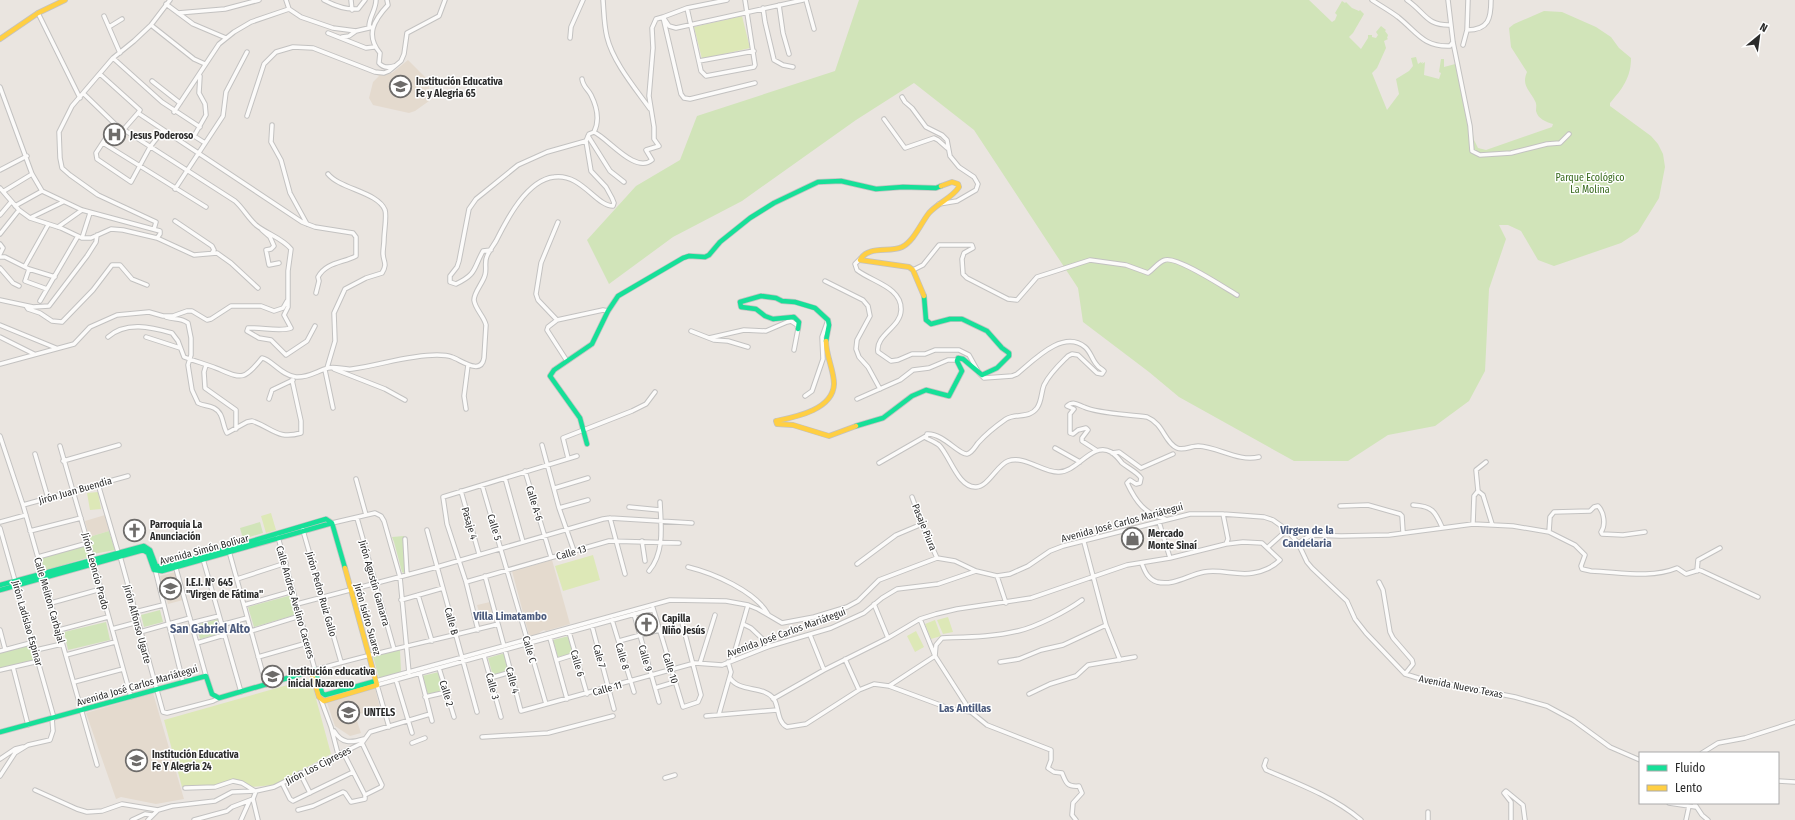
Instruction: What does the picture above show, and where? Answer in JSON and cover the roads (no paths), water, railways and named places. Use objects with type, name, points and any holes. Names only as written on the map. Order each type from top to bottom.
[{"type":"street","points":[[0,39],[38,13],[65,0]]},
{"type":"street","points":[[154,229],[156,222],[98,195],[62,168],[59,132],[72,106],[84,94],[113,58],[134,41],[151,24],[170,0]]},
{"type":"street","points":[[178,13],[225,9],[259,0]]},
{"type":"street","points":[[286,0],[289,9],[301,17],[326,26],[348,31],[356,31],[371,27],[378,15],[388,5],[387,0]]},
{"type":"street","points":[[324,0],[336,6],[352,10],[358,9],[365,0]]},
{"type":"street","points":[[351,0],[352,10]]},
{"type":"street","points":[[376,0],[376,7],[369,22],[374,47],[380,53],[379,63],[381,66],[388,68],[396,66]]},
{"type":"street","points":[[247,116],[264,64],[276,52],[293,47],[313,48],[375,72],[389,71],[401,61],[404,54],[407,33],[439,16],[445,0]]},
{"type":"street","points":[[570,38],[571,27],[583,0]]},
{"type":"street","points":[[603,0],[604,23],[612,49],[637,92],[650,110]]},
{"type":"street","points":[[594,132],[632,161],[637,163],[651,161],[652,160],[646,150],[657,147],[658,144],[654,139],[654,127],[650,110],[649,83],[653,48],[652,28],[656,19],[687,8],[727,0]]},
{"type":"street","points":[[687,8],[692,24],[701,71],[706,76],[737,71],[755,65],[745,0]]},
{"type":"street","points":[[663,17],[672,27],[676,28],[747,11],[805,0],[814,29]]},
{"type":"street","points":[[1372,0],[1398,17],[1424,41],[1441,46],[1450,46],[1454,42]]},
{"type":"street","points":[[1407,0],[1434,24],[1440,26],[1451,25]]},
{"type":"street","points":[[1463,45],[1467,30],[1468,0]]},
{"type":"street","points":[[1467,30],[1475,30],[1487,22],[1491,16],[1492,0]]},
{"type":"street","points":[[1447,1],[1470,126],[1472,151],[1480,155],[1511,153],[1546,144],[1560,143],[1570,134]]},
{"type":"street","points":[[166,4],[193,24],[226,38]]},
{"type":"street","points":[[779,5],[783,33],[789,54]]},
{"type":"street","points":[[764,8],[764,22],[774,60],[783,65],[792,67]]},
{"type":"street","points":[[174,112],[200,75],[205,64],[219,44],[251,22],[289,9]]},
{"type":"street","points":[[38,13],[80,98]]},
{"type":"street","points":[[104,16],[120,53]]},
{"type":"street","points":[[663,17],[677,81],[681,94],[684,98],[690,99],[755,83]]},
{"type":"street","points":[[109,27],[122,19]]},
{"type":"street","points":[[151,24],[194,59],[205,64]]},
{"type":"street","points":[[341,37],[349,36],[356,31]]},
{"type":"street","points":[[328,33],[366,48],[374,47]]},
{"type":"street","points":[[699,61],[754,51]]},
{"type":"street","points":[[175,189],[223,116],[226,92],[247,52]]},
{"type":"street","points":[[113,58],[174,112],[200,127]]},
{"type":"street","points":[[100,74],[140,110],[124,129]]},
{"type":"street","points":[[200,75],[199,93],[205,104],[206,115],[194,136],[205,143]]},
{"type":"street","points":[[108,338],[119,329],[148,327],[172,333],[184,357],[232,376],[238,376],[249,372],[262,358],[264,358],[279,371],[296,377],[312,375],[328,368],[350,369],[411,357],[430,355],[453,357],[474,367],[480,365],[484,362],[485,320],[474,301],[485,275],[486,257],[511,212],[533,187],[554,177],[565,178],[577,182],[605,203],[612,206],[614,203],[606,187],[591,170],[586,141],[588,136],[594,132],[597,126],[596,108],[591,95],[583,86],[582,79]]},
{"type":"street","points":[[152,82],[180,103]]},
{"type":"street","points":[[0,87],[27,156],[32,174],[42,191],[63,202],[90,213],[154,229],[160,232],[157,238]]},
{"type":"street","points":[[84,94],[115,124],[186,171],[235,201],[244,209],[274,244],[273,247],[266,250],[268,266],[279,264]]},
{"type":"street","points":[[902,97],[926,127],[942,135],[947,140],[950,156],[959,167],[977,180],[978,187],[957,201],[938,204]]},
{"type":"street","points":[[138,113],[307,224],[315,227],[353,233],[356,236],[356,256],[339,261],[322,270],[318,277],[319,281],[316,293]]},
{"type":"street","points":[[884,119],[905,148],[934,138],[949,151]]},
{"type":"street","points":[[115,124],[96,153],[97,159],[131,182],[150,147],[162,130]]},
{"type":"street","points":[[272,126],[271,142],[281,160],[290,193],[307,224]]},
{"type":"street","points":[[588,136],[610,171],[624,182]]},
{"type":"street","points":[[491,250],[483,251],[475,270],[465,280],[456,284],[450,282],[450,276],[457,267],[459,261],[469,209],[476,199],[518,165],[546,152],[586,141]]},
{"type":"street","points":[[103,143],[206,207]]},
{"type":"street","points":[[0,170],[27,156]]},
{"type":"street","points":[[4,191],[32,174]]},
{"type":"street","points":[[328,174],[337,181],[377,201],[383,207],[386,215],[383,254],[386,259],[385,267],[382,273],[366,278],[345,289],[334,313],[334,341],[328,368],[333,408]]},
{"type":"street","points":[[587,444],[584,430],[578,415],[563,397],[550,376],[554,370],[592,344],[608,311],[618,296],[636,287],[657,272],[683,258],[689,256],[709,256],[720,242],[750,218],[818,182],[842,181],[876,189],[903,187],[936,188],[952,182],[958,184],[958,189],[953,196],[938,204],[918,225],[906,245],[898,249],[868,253],[855,264],[857,270],[895,293],[900,301],[900,317],[879,343],[877,347],[878,352],[891,361],[898,360],[912,354],[925,354],[935,350],[958,350],[969,355],[980,374]]},
{"type":"street","points":[[0,188],[4,191],[11,202],[30,218],[58,227],[80,237],[91,238],[116,229],[157,238],[194,255],[212,252],[220,254],[258,288]]},
{"type":"street","points":[[15,206],[42,191]]},
{"type":"street","points":[[0,215],[11,202]]},
{"type":"street","points":[[30,218],[63,202]]},
{"type":"street","points":[[0,234],[19,210]]},
{"type":"street","points":[[58,227],[82,210]]},
{"type":"street","points":[[40,301],[80,237],[90,213]]},
{"type":"street","points":[[175,221],[212,246],[214,250],[212,252]]},
{"type":"street","points":[[557,320],[538,300],[536,294],[541,263],[558,222]]},
{"type":"street","points":[[25,266],[48,225]]},
{"type":"street","points":[[257,226],[287,244],[291,249],[287,301],[288,307],[284,317],[291,328],[281,330],[246,329],[256,337],[270,340],[286,355],[307,341],[315,326]]},
{"type":"street","points":[[0,300],[26,306],[49,306],[96,242],[97,235]]},
{"type":"street","points":[[0,244],[3,248],[0,254]]},
{"type":"street","points":[[913,270],[923,265],[939,245],[972,245],[973,248],[964,253],[962,259],[963,274],[967,278],[1008,299],[1013,300],[1020,297],[1037,277],[1090,260],[1126,265],[1148,273],[1165,260],[1171,259],[1200,273],[1237,295]]},
{"type":"street","points":[[0,257],[5,256],[29,269],[55,277]]},
{"type":"street","points":[[860,259],[861,262],[908,267],[913,270],[924,294],[925,318],[928,322],[931,324],[958,318],[968,321],[986,331],[1003,349],[1008,352],[1007,360],[997,369],[988,373],[980,374]]},
{"type":"street","points":[[26,306],[28,309],[40,313],[52,321],[62,322],[93,290],[112,265],[120,265],[132,279],[147,286]]},
{"type":"street","points":[[0,268],[13,283],[19,286]]},
{"type":"street","points":[[29,269],[25,281],[47,289]]},
{"type":"street","points":[[826,281],[863,300],[868,306],[870,316],[857,340],[856,349],[859,357],[868,367],[880,389]]},
{"type":"street","points":[[794,350],[799,322],[794,317],[776,319],[768,318],[756,309],[741,307],[740,302],[761,296],[776,298],[782,301],[795,302],[815,308],[828,320],[829,325],[826,343],[834,383],[830,396],[816,410],[807,414],[777,420],[777,424],[793,425],[822,435],[832,436],[856,425],[880,419],[898,405],[922,391],[933,390],[948,397],[962,371],[957,360]]},
{"type":"street","points":[[163,316],[173,316],[187,311],[192,311],[207,320],[231,306],[261,306],[274,311],[283,308],[287,301]]},
{"type":"street","points":[[567,361],[547,330],[548,327],[557,320],[603,310],[608,311]]},
{"type":"street","points":[[0,364],[74,344],[90,327],[108,317],[149,312],[170,319],[178,318],[188,323],[191,338],[190,359],[188,365],[192,390],[198,403],[215,409],[224,421],[227,433],[247,422],[252,421],[282,435],[289,436],[301,434],[301,420],[292,380]]},
{"type":"street","points":[[805,396],[812,391],[823,359],[822,337],[828,320]]},
{"type":"street","points":[[709,338],[744,330],[766,331],[789,321],[795,323],[798,329]]},
{"type":"street","points":[[0,325],[57,348]]},
{"type":"street","points":[[691,332],[714,340],[728,341],[748,347]]},
{"type":"street","points":[[0,337],[34,354]]},
{"type":"street","points":[[146,337],[173,344],[180,348]]},
{"type":"street","points":[[858,399],[900,380],[913,370],[929,368],[948,360],[963,359],[984,378],[1012,376],[1017,374],[1052,346],[1071,342],[1076,342],[1086,348],[1090,352],[1096,364],[1104,371],[1102,374],[1097,373],[1080,356],[1076,354],[1070,355],[1049,376],[1037,407],[1032,413],[1006,420],[982,439],[970,452],[966,454],[962,453],[948,441],[928,434],[879,463]]},
{"type":"street","points":[[206,365],[204,372],[205,388],[236,410],[236,429]]},
{"type":"street","points":[[466,409],[464,396],[468,365]]},
{"type":"street","points":[[328,368],[385,389],[405,400]]},
{"type":"street","points":[[269,399],[272,390],[296,377]]},
{"type":"street","points":[[568,458],[563,438],[605,423],[646,404],[655,392]]},
{"type":"street","points":[[1167,520],[1153,516],[1138,502],[1127,484],[1130,480],[1136,484],[1140,483],[1141,478],[1112,453],[1108,451],[1096,450],[1082,441],[1082,438],[1088,430],[1086,428],[1078,430],[1073,434],[1070,433],[1070,414],[1074,409],[1067,406],[1068,404],[1073,403],[1098,411],[1147,417],[1154,420],[1162,428],[1170,443],[1177,448],[1182,449],[1196,446],[1210,447],[1250,459],[1259,457]]},
{"type":"street","name":"Calle Meliton Carbajal","points":[[0,436],[26,515],[97,765]]},
{"type":"street","points":[[926,436],[926,438],[940,446],[962,481],[976,488],[982,485],[1009,460],[1017,460],[1055,472],[1065,472],[1096,450]]},
{"type":"street","points":[[63,460],[120,445]]},
{"type":"street","points":[[542,445],[555,488],[559,508],[574,551]]},
{"type":"street","name":"Jirón Leoncio Prado","points":[[60,446],[94,562],[130,697]]},
{"type":"street","points":[[1055,448],[1080,462]]},
{"type":"street","points":[[1112,453],[1119,452],[1141,468],[1173,454]]},
{"type":"street","points":[[35,454],[48,498]]},
{"type":"street","points":[[478,630],[466,582],[447,524],[443,497],[577,456]]},
{"type":"street","points":[[1486,462],[1475,472],[1478,491],[1483,495],[1492,524]]},
{"type":"street","name":"Calle A-6","points":[[526,471],[551,557]]},
{"type":"street","name":"Jirón Juan Buendia","points":[[23,505],[128,476]]},
{"type":"street","points":[[505,478],[523,542]]},
{"type":"street","points":[[555,488],[588,478]]},
{"type":"street","points":[[356,479],[366,516]]},
{"type":"street","name":"Jirón Alfonso Ugarte","points":[[98,484],[163,712],[165,713],[209,703],[218,698]]},
{"type":"street","name":"Calle 5","points":[[482,485],[508,570]]},
{"type":"street","name":"Pasaje 4","points":[[461,491],[479,554]]},
{"type":"street","points":[[1473,524],[1474,496],[1478,491]]},
{"type":"street","name":"Pasaje Piura","points":[[912,497],[937,558]]},
{"type":"street","points":[[559,508],[588,500]]},
{"type":"street","points":[[649,571],[658,556],[661,542],[660,502]]},
{"type":"street","points":[[1340,506],[1368,505],[1400,514],[1403,532]]},
{"type":"street","points":[[1413,505],[1424,506],[1434,511],[1442,527]]},
{"type":"street","points":[[1549,532],[1550,517],[1554,512],[1590,511],[1594,507],[1598,506],[1602,511],[1604,524],[1602,534],[1623,535],[1645,532]]},
{"type":"street","points":[[629,507],[660,510]]},
{"type":"street","name":"Avenida Simón Bolívar","points":[[303,528],[379,514],[387,527],[400,577]]},
{"type":"street","name":"Avenida José Carlos Mariátegui","points":[[692,664],[700,662],[722,665],[770,646],[810,635],[850,620],[864,613],[874,604],[897,589],[938,584],[976,572],[997,576],[1020,570],[1050,551],[1190,514],[1223,514],[1264,517],[1273,520],[1287,530],[1299,530],[1311,535],[1389,535],[1473,524],[1492,524],[1549,532],[1575,545],[1584,552],[1585,555],[1581,567],[1587,570],[1650,575],[1667,572],[1677,568],[1686,574],[1697,570],[1707,573],[1758,597]]},
{"type":"street","points":[[1223,514],[1228,539],[1226,544]]},
{"type":"street","points":[[0,522],[26,515]]},
{"type":"street","points":[[30,531],[81,518]]},
{"type":"street","name":"Jirón Agustín Gamarra","points":[[357,518],[394,649]]},
{"type":"street","points":[[610,518],[614,540],[624,574]]},
{"type":"street","points":[[297,604],[437,567],[610,518],[692,523]]},
{"type":"street","name":"Avenida Simón Bolívar","points":[[0,590],[16,583],[43,575],[119,554],[143,550],[148,553],[155,568],[162,571],[326,520],[332,523]]},
{"type":"street","points":[[1158,522],[1170,558]]},
{"type":"street","name":"Jirón Isidro Suarez","points":[[332,523],[389,727]]},
{"type":"street","points":[[857,564],[896,535],[922,524]]},
{"type":"street","name":"Jirón Ladislao Espinar","points":[[0,528],[34,642],[53,718],[53,732],[50,740],[28,745]]},
{"type":"street","name":"Jirón Pedro Ruiz Gallo","points":[[303,528],[324,596],[341,662]]},
{"type":"street","name":"Calle B","points":[[427,530],[477,712]]},
{"type":"street","points":[[1268,547],[1287,530]]},
{"type":"street","name":"Avenida Nuevo Texas","points":[[1287,530],[1298,543],[1307,562],[1344,598],[1359,624],[1405,674],[1418,678],[1526,699],[1547,706],[1573,720],[1610,747],[1639,760]]},
{"type":"street","points":[[1298,543],[1311,535]]},
{"type":"street","name":"Calle Andres Avelino Caceres","points":[[278,536],[313,670]]},
{"type":"street","points":[[405,539],[407,574]]},
{"type":"street","name":"Calle 13","points":[[466,582],[614,540],[679,543]]},
{"type":"street","points":[[642,541],[645,561]]},
{"type":"street","points":[[1084,542],[1106,625],[1120,660]]},
{"type":"street","points":[[773,699],[845,658],[888,638],[920,619],[957,609],[1006,603],[1053,591],[1127,565],[1142,564],[1226,544],[1254,542],[1262,543],[1268,547],[1280,560],[1261,572],[1248,574],[1227,571],[1204,572],[1177,582],[1168,583],[1156,582],[1150,578],[1142,564]]},
{"type":"street","points":[[38,557],[88,543]]},
{"type":"street","points":[[1697,570],[1698,560],[1720,548]]},
{"type":"street","points":[[229,550],[266,685]]},
{"type":"street","name":"Avenida Simón Bolívar","points":[[176,566],[203,560],[229,550]]},
{"type":"street","points":[[528,642],[550,638],[634,614],[670,600],[726,601],[748,605],[768,615],[778,623],[788,623],[847,607],[858,601],[879,580],[937,558],[955,560],[976,572]]},
{"type":"street","points":[[203,560],[241,692]]},
{"type":"street","points":[[237,579],[286,563]]},
{"type":"street","points":[[176,566],[206,676]]},
{"type":"street","points":[[688,567],[708,572],[743,590],[765,610],[768,615]]},
{"type":"street","points":[[155,568],[183,682]]},
{"type":"street","name":"Calle C","points":[[508,570],[546,704]]},
{"type":"street","name":"Calle 4","points":[[486,576],[521,711]]},
{"type":"street","points":[[997,576],[1006,603]]},
{"type":"street","points":[[400,577],[405,647],[409,674]]},
{"type":"street","points":[[1379,582],[1383,590],[1390,632],[1393,638],[1412,660],[1413,664],[1405,674]]},
{"type":"street","name":"Avenida Simón Bolívar","points":[[0,585],[16,583]]},
{"type":"street","points":[[402,600],[443,588]]},
{"type":"street","points":[[51,603],[101,589]]},
{"type":"street","points":[[244,605],[293,591]]},
{"type":"street","points":[[418,595],[432,641]]},
{"type":"street","points":[[935,656],[936,645],[942,638],[977,638],[1018,631],[1062,612],[1082,600]]},
{"type":"street","points":[[874,604],[888,638]]},
{"type":"street","points":[[135,612],[163,605]]},
{"type":"street","points":[[732,660],[748,605]]},
{"type":"street","points":[[321,700],[409,674],[653,607]]},
{"type":"street","name":"Calle 10","points":[[653,607],[683,708],[698,702],[701,695],[692,664]]},
{"type":"street","name":"Calle 9","points":[[634,614],[659,702]]},
{"type":"street","points":[[680,615],[692,664]]},
{"type":"street","points":[[700,662],[715,615]]},
{"type":"street","points":[[191,623],[219,616]]},
{"type":"street","points":[[251,631],[300,616]]},
{"type":"street","points":[[58,630],[108,617]]},
{"type":"street","points":[[140,632],[190,618]]},
{"type":"street","points":[[221,625],[247,618]]},
{"type":"street","points":[[920,619],[935,656],[971,712],[987,725],[1051,750],[1051,760],[1048,768],[1054,772],[1062,773],[1068,785],[1070,787],[1078,786],[1082,793],[1072,803],[1072,815],[1076,820]]},
{"type":"street","name":"Calle 8","points":[[612,620],[634,692]]},
{"type":"street","points":[[112,629],[138,622]]},
{"type":"street","points":[[218,698],[369,654],[456,636],[498,624]]},
{"type":"street","points":[[743,624],[751,628],[770,646]]},
{"type":"street","points":[[1000,662],[1019,659],[1041,650],[1063,645],[1106,625]]},
{"type":"street","name":"Cale 7","points":[[592,626],[614,709]]},
{"type":"street","points":[[0,630],[5,649]]},
{"type":"street","points":[[619,641],[659,630]]},
{"type":"street","name":"Calle 6","points":[[569,632],[587,694]]},
{"type":"street","points":[[197,643],[224,635]]},
{"type":"street","points":[[810,635],[824,670]]},
{"type":"street","points":[[550,638],[567,699]]},
{"type":"street","points":[[0,651],[34,642]]},
{"type":"street","points":[[66,655],[115,642]]},
{"type":"street","points":[[258,657],[307,643]]},
{"type":"street","points":[[36,650],[62,644]]},
{"type":"street","points":[[313,670],[323,695],[396,680],[409,674],[420,674],[463,660],[484,656],[504,648]]},
{"type":"street","points":[[556,660],[576,654]]},
{"type":"street","name":"Calle 3","points":[[484,656],[501,717]]},
{"type":"street","points":[[889,686],[935,656]]},
{"type":"street","points":[[1029,694],[1050,684],[1076,676],[1088,665],[1135,657]]},
{"type":"street","points":[[845,658],[859,690]]},
{"type":"street","points":[[0,670],[39,661]]},
{"type":"street","points":[[719,714],[730,678],[731,672],[728,662]]},
{"type":"street","name":"Calle 11","points":[[521,711],[692,664]]},
{"type":"street","points":[[13,667],[28,725]]},
{"type":"street","name":"Calle 2","points":[[439,668],[454,717]]},
{"type":"street","points":[[74,682],[123,670]]},
{"type":"street","points":[[313,670],[318,697],[321,700],[331,727],[338,754]]},
{"type":"street","points":[[490,678],[511,672]]},
{"type":"street","points":[[420,674],[432,721]]},
{"type":"street","name":"Avenida José Carlos Mariátegui","points":[[0,732],[206,676],[212,694],[218,698]]},
{"type":"street","points":[[730,678],[736,684],[760,691],[773,699],[784,725],[787,727],[806,724],[859,690],[874,684],[889,686],[951,709],[971,712]]},
{"type":"street","points":[[396,680],[407,721],[412,733]]},
{"type":"street","points":[[655,688],[675,682]]},
{"type":"street","points":[[425,697],[447,692]]},
{"type":"street","points":[[706,716],[777,710]]},
{"type":"street","name":"Jirón Los Cipreses","points":[[158,810],[172,806],[216,801],[232,792],[256,792],[282,783],[363,741],[370,732],[430,714]]},
{"type":"street","points":[[482,737],[496,735],[542,734],[613,716]]},
{"type":"street","points":[[1704,752],[1718,743],[1745,738],[1795,722]]},
{"type":"street","points":[[298,810],[313,806],[343,792],[351,802],[365,799],[365,795],[381,787],[382,785],[363,741],[353,743],[342,740],[331,727]]},
{"type":"street","points":[[412,743],[426,738]]},
{"type":"street","points":[[0,759],[15,749],[28,745]]},
{"type":"street","points":[[0,776],[15,753],[28,745]]},
{"type":"street","points":[[343,752],[365,795]]},
{"type":"street","points":[[1266,760],[1264,768],[1266,770],[1334,801],[1361,820]]},
{"type":"street","points":[[282,783],[290,800],[293,801],[353,772]]},
{"type":"street","points":[[300,774],[310,793]]},
{"type":"street","points":[[665,778],[675,775]]},
{"type":"street","points":[[1779,781],[1795,782]]},
{"type":"street","points":[[185,788],[215,787],[233,782],[242,783],[256,792],[253,799],[249,802],[232,807],[227,811],[194,820]]},
{"type":"street","points":[[35,790],[86,812],[102,811],[122,804],[158,810]]},
{"type":"street","points":[[1511,820],[1511,802],[1504,793],[1506,791],[1523,805],[1525,820]]},
{"type":"street","points":[[253,799],[258,820]]},
{"type":"street","points":[[241,820],[249,802]]},
{"type":"street","points":[[1676,804],[1689,806],[1695,805],[1708,820]]},
{"type":"street","points":[[1686,820],[1689,806]]},
{"type":"street","points":[[148,820],[158,810]]},
{"type":"street","points":[[1428,812],[1428,820]]},
{"type":"street","points":[[132,820],[145,814],[152,815]]},
{"type":"place","name":"Institución Educativa Fe y Alegria 65","points":[[400,87]]},
{"type":"place","name":"Jesus Poderoso","points":[[115,135]]},
{"type":"place","name":"Parroquia La Anunciación","points":[[134,530]]},
{"type":"place","name":"Mercado Monte Sinaí","points":[[1133,539]]},
{"type":"place","name":"I.E.I. N° 645 \"Virgen de Fátima\"","points":[[171,588]]},
{"type":"place","name":"Capilla Niño Jesús","points":[[647,624]]},
{"type":"place","name":"Institución educativa inicial Nazareno","points":[[273,677]]},
{"type":"place","name":"UNTELS","points":[[349,712]]},
{"type":"place","name":"Institución Educativa Fe Y Alegria 24","points":[[137,760]]},
{"type":"district","name":"Virgen de la Candelaria","points":[[1307,536]]},
{"type":"district","name":"Villa Limatambo","points":[[510,616]]},
{"type":"district","name":"San Gabriel Alto","points":[[210,629]]},
{"type":"district","name":"Las Antillas","points":[[965,708]]},
{"type":"park label","name":"Parque Ecológico La Molina","points":[[1590,182]]}]
